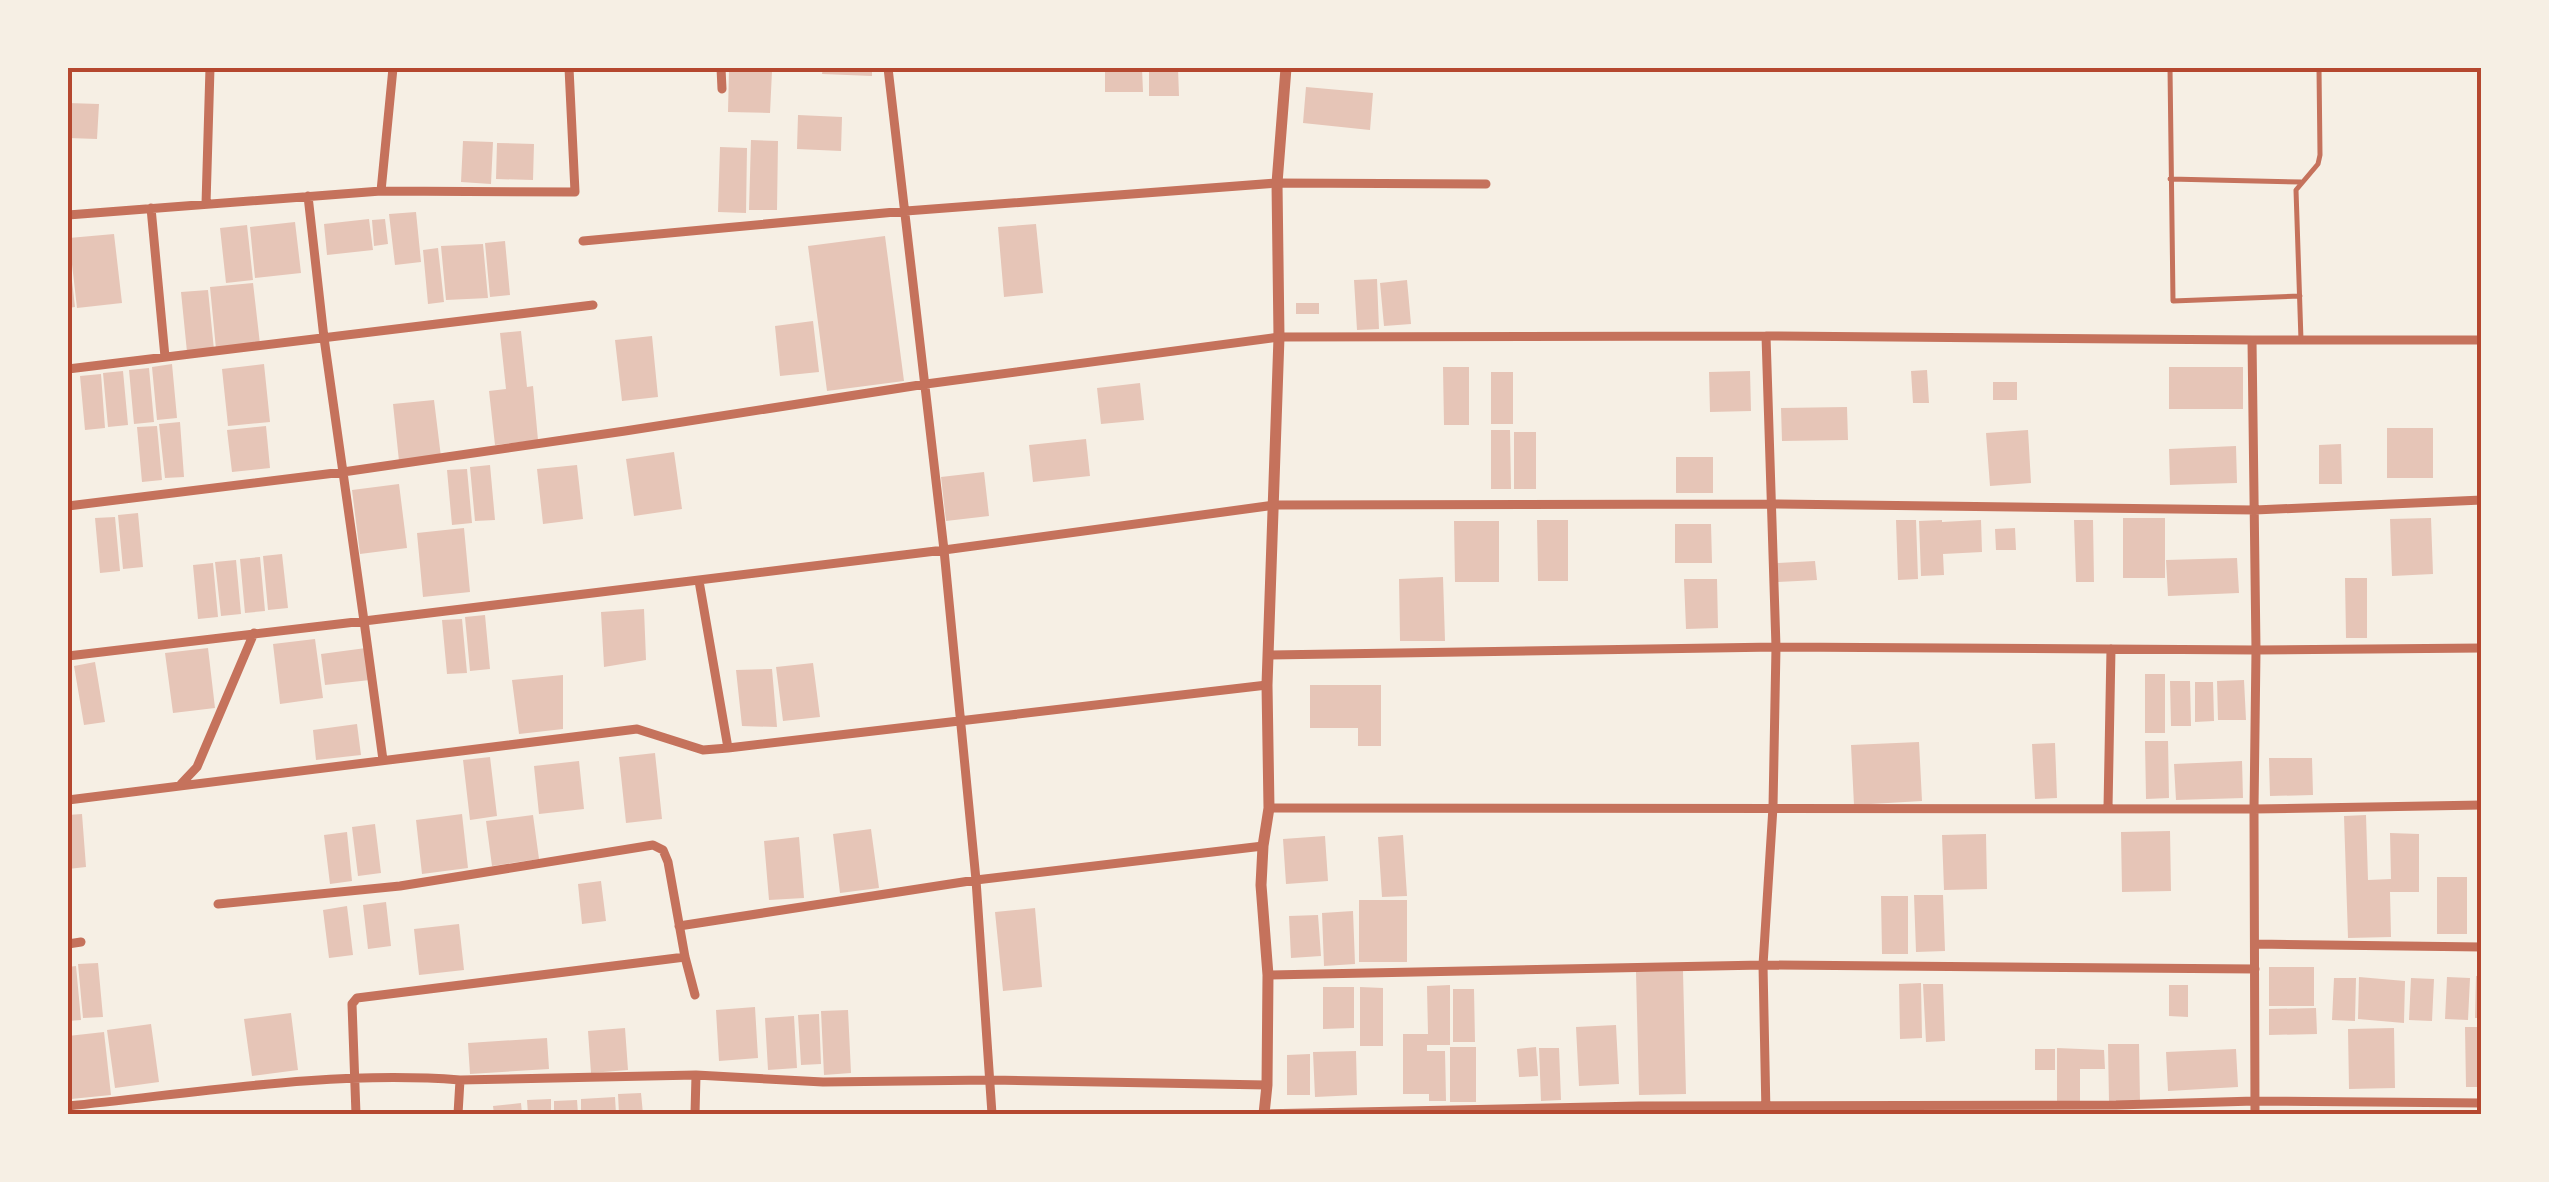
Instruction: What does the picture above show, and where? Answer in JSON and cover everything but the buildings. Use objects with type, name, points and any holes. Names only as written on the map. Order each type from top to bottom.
[{"type":"street","points":[[206,204],[210,68]]},
{"type":"street","points":[[381,191],[394,68]]},
{"type":"street","points":[[68,215],[381,191],[576,192],[570,68]]},
{"type":"street","points":[[721,68],[722,89]]},
{"type":"street","points":[[888,68],[944,550],[976,880],[992,1114]]},
{"type":"street","points":[[1286,68],[1277,182],[1279,337],[1267,685],[1269,808],[1261,885],[1268,975],[1264,1114],[1639,1106],[1766,1110],[2255,1101],[2482,1103]]},
{"type":"street","points":[[583,241],[1277,182],[1486,184]]},
{"type":"street","points":[[308,196],[383,760]]},
{"type":"street","points":[[151,208],[165,357]]},
{"type":"street","points":[[68,368],[593,305]]},
{"type":"street","points":[[1766,336],[1776,647],[1773,808],[1762,965],[1766,1110]]},
{"type":"street","points":[[68,506],[343,472],[926,384],[1279,337],[2482,340]]},
{"type":"street","points":[[2252,340],[2255,1114]]},
{"type":"street","points":[[68,656],[700,581],[1274,505],[1772,504],[2255,510],[2482,500]]},
{"type":"street","points":[[700,581],[728,748]]},
{"type":"street","points":[[178,786],[198,768],[254,633]]},
{"type":"street","points":[[1268,655],[1776,647],[2482,648]]},
{"type":"street","points":[[2108,808],[2111,649]]},
{"type":"street","points":[[68,800],[637,729],[703,750],[1267,685]]},
{"type":"street","points":[[1269,808],[2254,809],[2482,805]]},
{"type":"street","points":[[218,904],[400,886],[652,845],[663,850],[668,862],[695,995]]},
{"type":"street","points":[[679,926],[976,880],[1263,846]]},
{"type":"street","points":[[68,944],[82,942]]},
{"type":"street","points":[[2255,944],[2482,947]]},
{"type":"street","points":[[356,1114],[352,1004],[357,998],[685,957]]},
{"type":"street","points":[[1268,975],[1762,965],[2255,969]]},
{"type":"street","points":[[68,1106],[354,1076],[460,1080],[696,1076],[823,1082],[991,1080],[1267,1086]]},
{"type":"street","points":[[694,1114],[696,1076]]},
{"type":"street","points":[[458,1114],[460,1080]]},
{"type":"lane","points":[[2170,68],[2173,302],[2300,296]]},
{"type":"lane","points":[[2301,340],[2296,190],[2318,164],[2320,154],[2319,68]]},
{"type":"lane","points":[[2170,179],[2301,182]]}]
